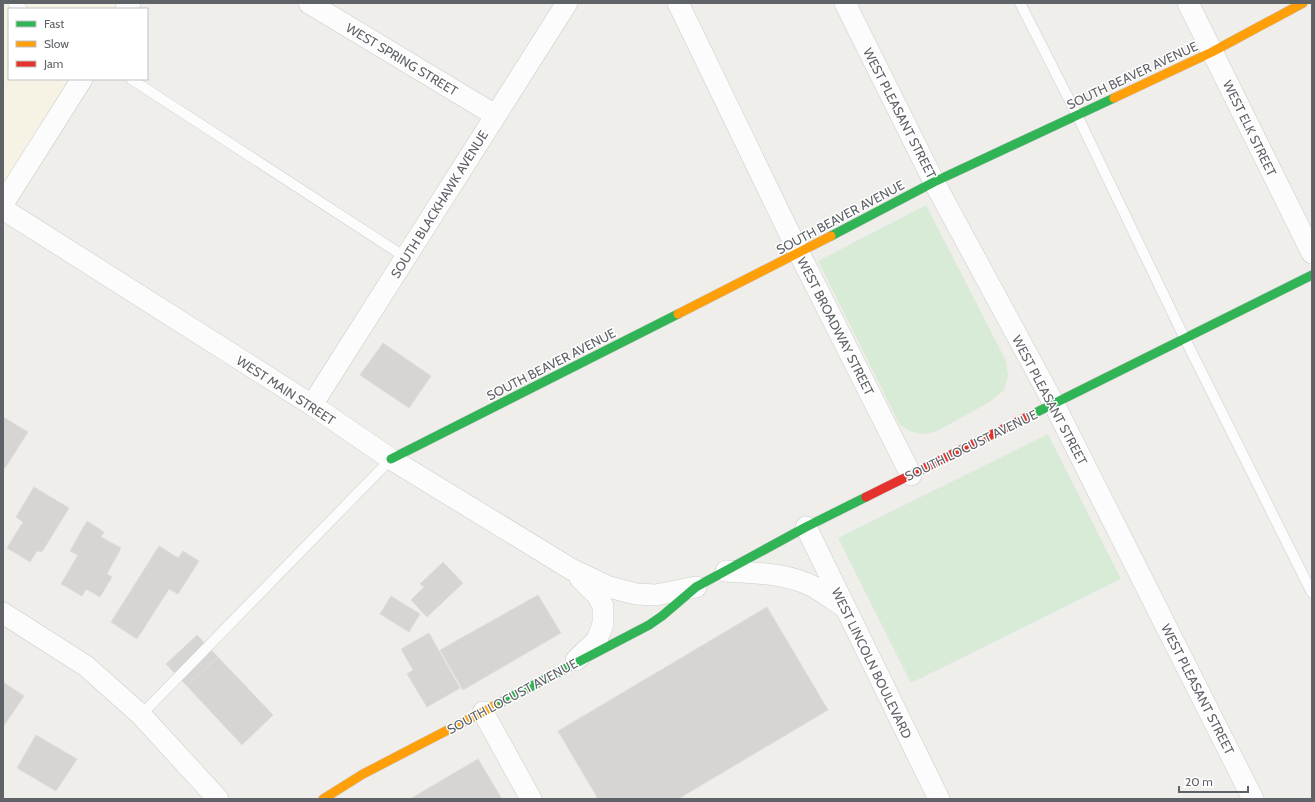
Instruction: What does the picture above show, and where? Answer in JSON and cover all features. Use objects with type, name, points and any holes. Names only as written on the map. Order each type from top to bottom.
[{"type":"street","name":"WEST SPRING STREET","points":[[310,3],[495,115]]},
{"type":"street","name":"SOUTH BLACKHAWK AVENUE","points":[[312,405],[567,3]]},
{"type":"street","name":"WEST BROADWAY STREET","points":[[678,3],[799,253],[911,475]]},
{"type":"street","name":"WEST PLEASANT STREET","points":[[845,3],[934,182],[1054,404],[1253,799]]},
{"type":"street","name":"WEST ELK STREET","points":[[1188,3],[1312,253]]},
{"type":"street","name":"SOUTH BEAVER AVENUE","points":[[391,458],[799,253],[934,182],[1212,52],[1303,3]]},
{"type":"street","points":[[3,204],[81,80]]},
{"type":"street","name":"WEST MAIN STREET","points":[[3,209],[312,405],[391,458],[571,569]]},
{"type":"street","name":"SOUTH LOCUST AVENUE","points":[[323,799],[363,774],[649,625],[696,587],[806,527],[1312,275]]},
{"type":"street","name":"WEST LINCOLN BOULEVARD","points":[[806,527],[939,799]]},
{"type":"street","points":[[568,667],[596,640],[603,624],[603,606],[597,595],[571,569]]},
{"type":"street","name":"SOUTH LOCUST AVENUE","points":[[571,569],[609,587],[636,594],[656,596],[696,587]]},
{"type":"street","points":[[726,571],[768,574],[794,579],[814,587],[844,606]]},
{"type":"street","points":[[3,613],[86,666],[141,715],[218,799]]},
{"type":"street","points":[[483,712],[531,799]]},
{"type":"lane","points":[[1020,3],[1077,116],[1185,339],[1312,592]]},
{"type":"lane","points":[[133,80],[405,257]]},
{"type":"lane","points":[[141,715],[391,458]]},
{"type":"shaded area","points":[[3,3],[130,3],[127,8],[8,8],[8,80],[81,80],[3,204]]},
{"type":"green space","points":[[926,205],[1006,361],[1008,376],[1004,390],[988,403],[935,432],[921,434],[910,431],[900,425],[818,261]]},
{"type":"green space","points":[[1048,434],[1121,579],[911,683],[838,538]]},
{"type":"building","points":[[383,343],[431,376],[409,408],[360,375]]},
{"type":"building","points":[[3,417],[28,432],[5,468],[3,467]]},
{"type":"building","points":[[34,487],[69,508],[42,552],[37,551],[30,562],[7,548],[23,522],[16,517]]},
{"type":"building","points":[[87,521],[104,532],[101,537],[121,548],[107,574],[112,577],[100,597],[86,589],[82,596],[61,584],[78,555],[70,551]]},
{"type":"building","points":[[159,546],[178,558],[183,551],[199,561],[178,594],[169,589],[137,639],[111,622]]},
{"type":"building","points":[[443,562],[463,583],[427,617],[411,600],[424,587],[420,584]]},
{"type":"building","points":[[538,595],[561,633],[463,690],[440,650]]},
{"type":"building","points":[[391,596],[420,614],[409,632],[380,614]]},
{"type":"building","points":[[767,607],[828,710],[678,799],[598,799],[558,731]]},
{"type":"building","points":[[429,633],[460,688],[427,707],[407,674],[413,670],[401,649]]},
{"type":"building","points":[[197,635],[218,657],[187,686],[166,664]]},
{"type":"building","points":[[218,657],[273,715],[242,745],[187,686]]},
{"type":"building","points":[[3,682],[24,696],[3,727]]},
{"type":"building","points":[[36,735],[77,759],[56,791],[17,768]]},
{"type":"building","points":[[478,759],[502,799],[410,799]]},
{"type":"traffic: fast","points":[[831,236],[934,182],[1114,98]]},
{"type":"traffic: fast","points":[[1029,416],[1312,275]]},
{"type":"traffic: fast","points":[[391,459],[678,314]]},
{"type":"traffic: fast","points":[[494,706],[649,625],[696,587],[806,527],[866,497]]},
{"type":"traffic: slow","points":[[1114,98],[1212,52],[1303,3]]},
{"type":"traffic: slow","points":[[678,314],[831,236]]},
{"type":"traffic: slow","points":[[323,799],[363,774],[494,706]]},
{"type":"traffic: jam","points":[[866,497],[1029,416]]}]
